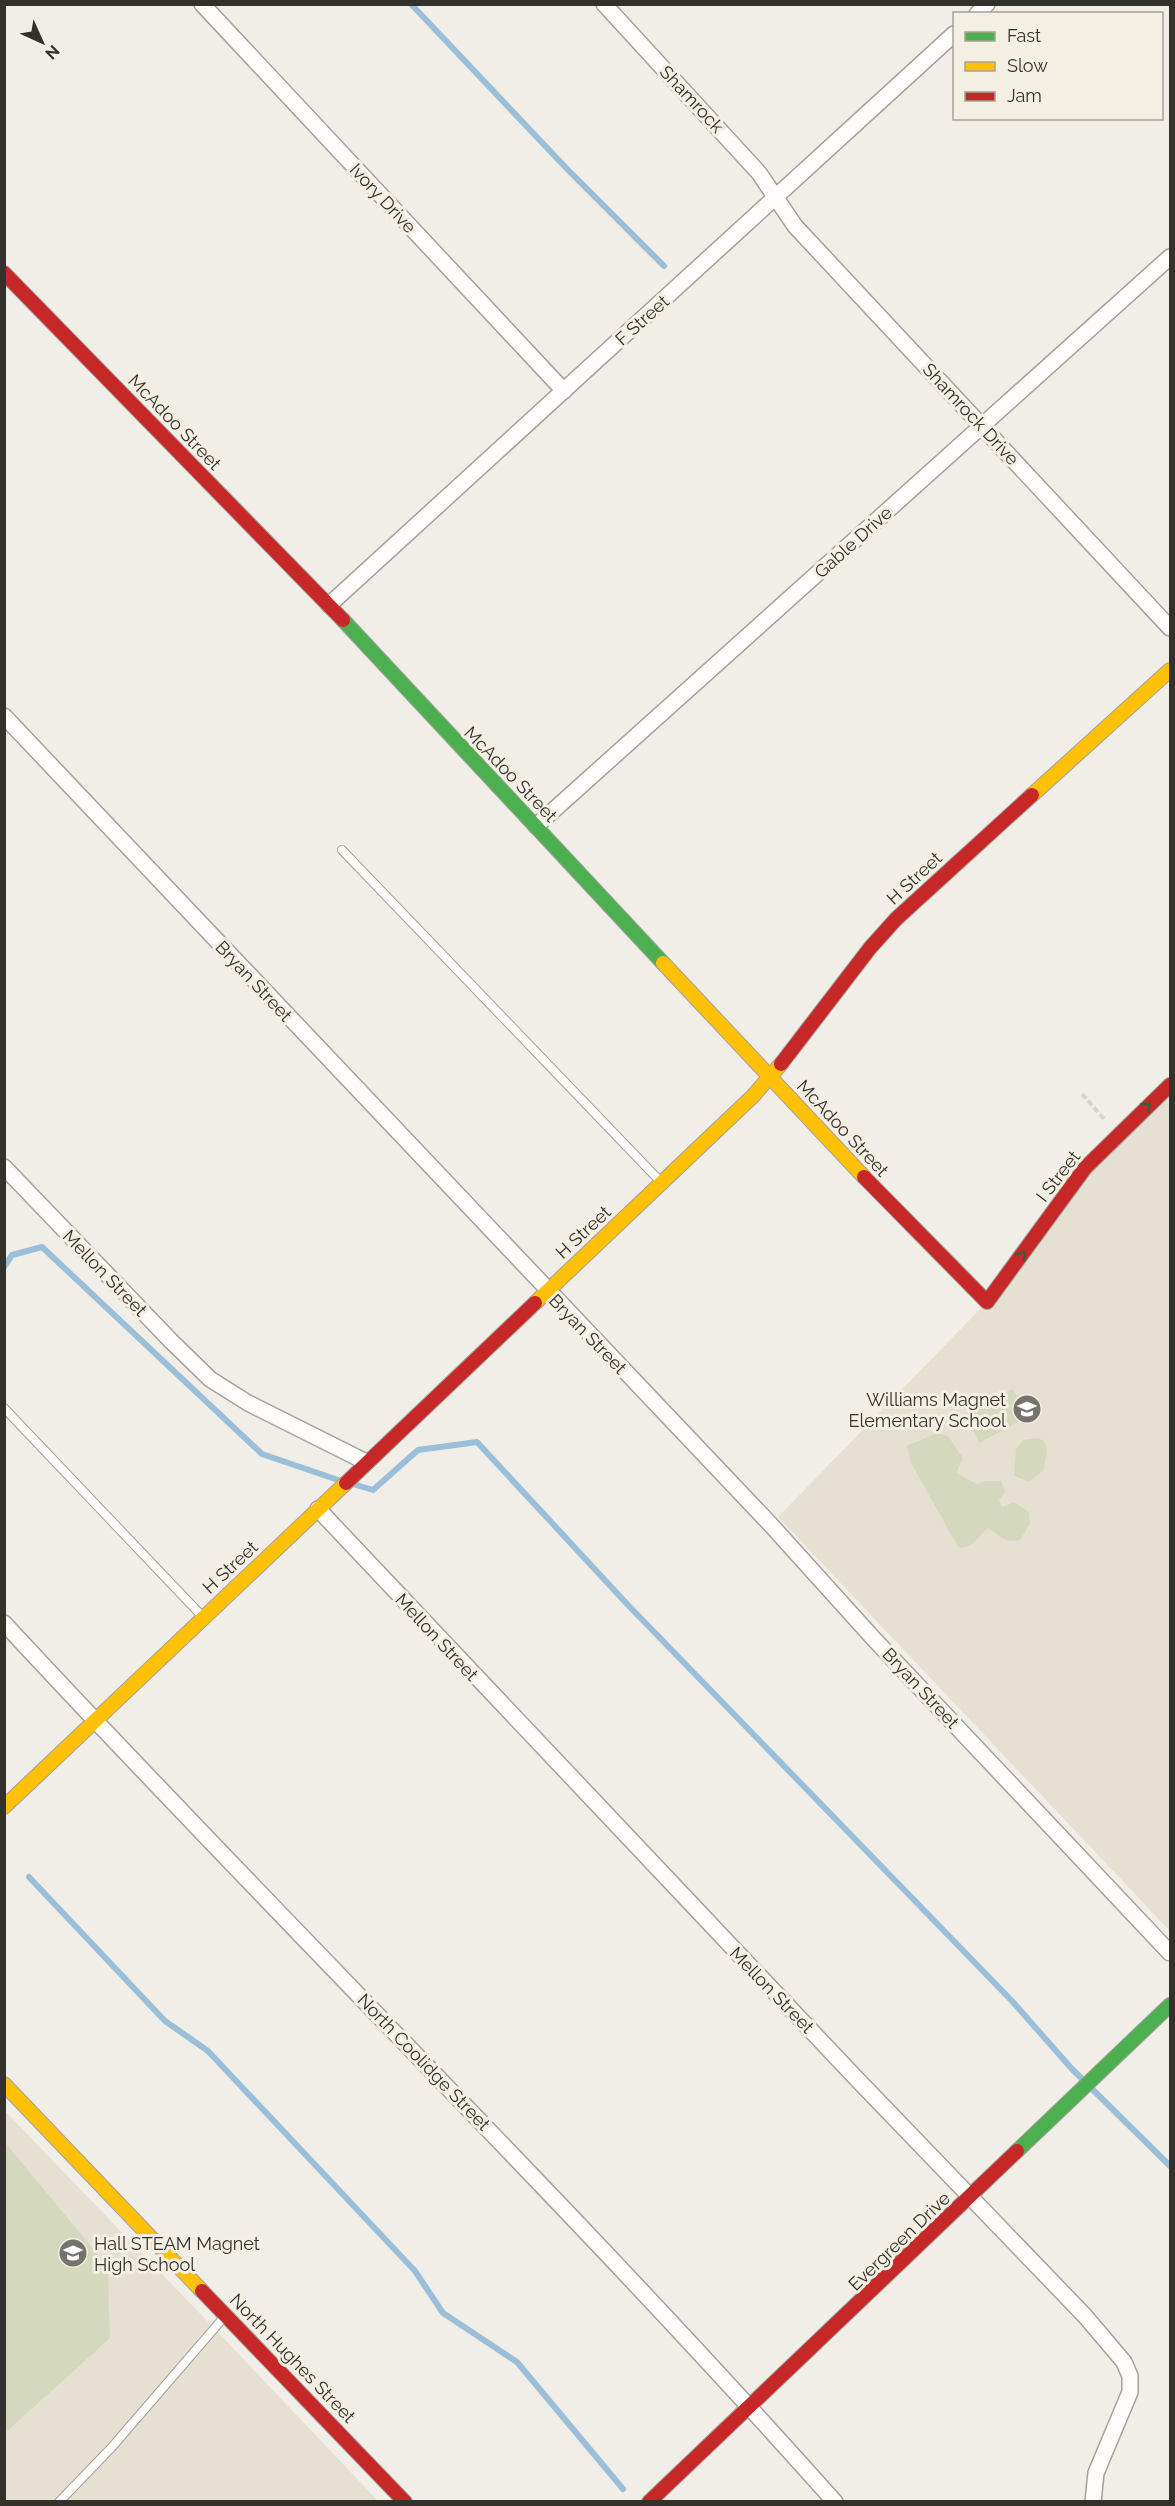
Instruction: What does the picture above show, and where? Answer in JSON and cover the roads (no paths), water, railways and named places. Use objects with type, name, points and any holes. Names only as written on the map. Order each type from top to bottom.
[{"type":"street","name":"Ivory Drive","points":[[202,4],[564,391]]},
{"type":"street","name":"Shamrock","points":[[604,4],[736,146],[776,197]]},
{"type":"street","name":"F Street","points":[[329,605],[953,35]]},
{"type":"street","name":"Shamrock Drive","points":[[776,197],[795,226],[1170,627]]},
{"type":"street","name":"Gable Drive","points":[[536,826],[1170,257]]},
{"type":"street","name":"McAdoo Street","points":[[4,273],[329,605],[770,1076],[987,1302]]},
{"type":"street","name":"H Street","points":[[4,1807],[662,1182],[770,1076],[798,1046],[870,948],[896,919],[1170,670]]},
{"type":"street","name":"Bryan Street","points":[[4,716],[1170,1953]]},
{"type":"street","name":"I Street","points":[[987,1302],[1068,1189],[1118,1134],[1170,1085]]},
{"type":"street","name":"Mellon Street","points":[[4,1167],[210,1379],[361,1467]]},
{"type":"street","name":"Mellon Street","points":[[323,1504],[970,2198],[1085,2316],[1124,2362],[1130,2376],[1130,2392],[1096,2473],[1093,2502]]},
{"type":"street","name":"North Coolidge Street","points":[[4,1623],[95,1721],[593,2238],[750,2406],[835,2502]]},
{"type":"street","name":"Evergreen Drive","points":[[649,2502],[1170,2005]]},
{"type":"street","name":"North Hughes Street","points":[[4,2084],[405,2502]]},
{"type":"lane","points":[[342,850],[662,1182]]},
{"type":"lane","points":[[4,1408],[203,1617]]},
{"type":"lane","points":[[59,2502],[112,2447],[225,2314]]},
{"type":"waterway","points":[[411,4],[569,171],[664,266]]},
{"type":"waterway","points":[[4,1267],[12,1255],[42,1247],[262,1454],[341,1481]]},
{"type":"waterway","points":[[353,1484],[373,1490],[418,1450],[477,1442],[627,1604],[1012,2001],[1072,2069],[1170,2166]]},
{"type":"waterway","points":[[29,1877],[165,2021],[208,2051],[415,2271],[443,2313],[517,2362],[623,2489]]},
{"type":"place","name":"Williams Magnet Elementary School","points":[[1027,1409]]},
{"type":"place","name":"Hall STEAM Magnet High School","points":[[73,2253]]}]
